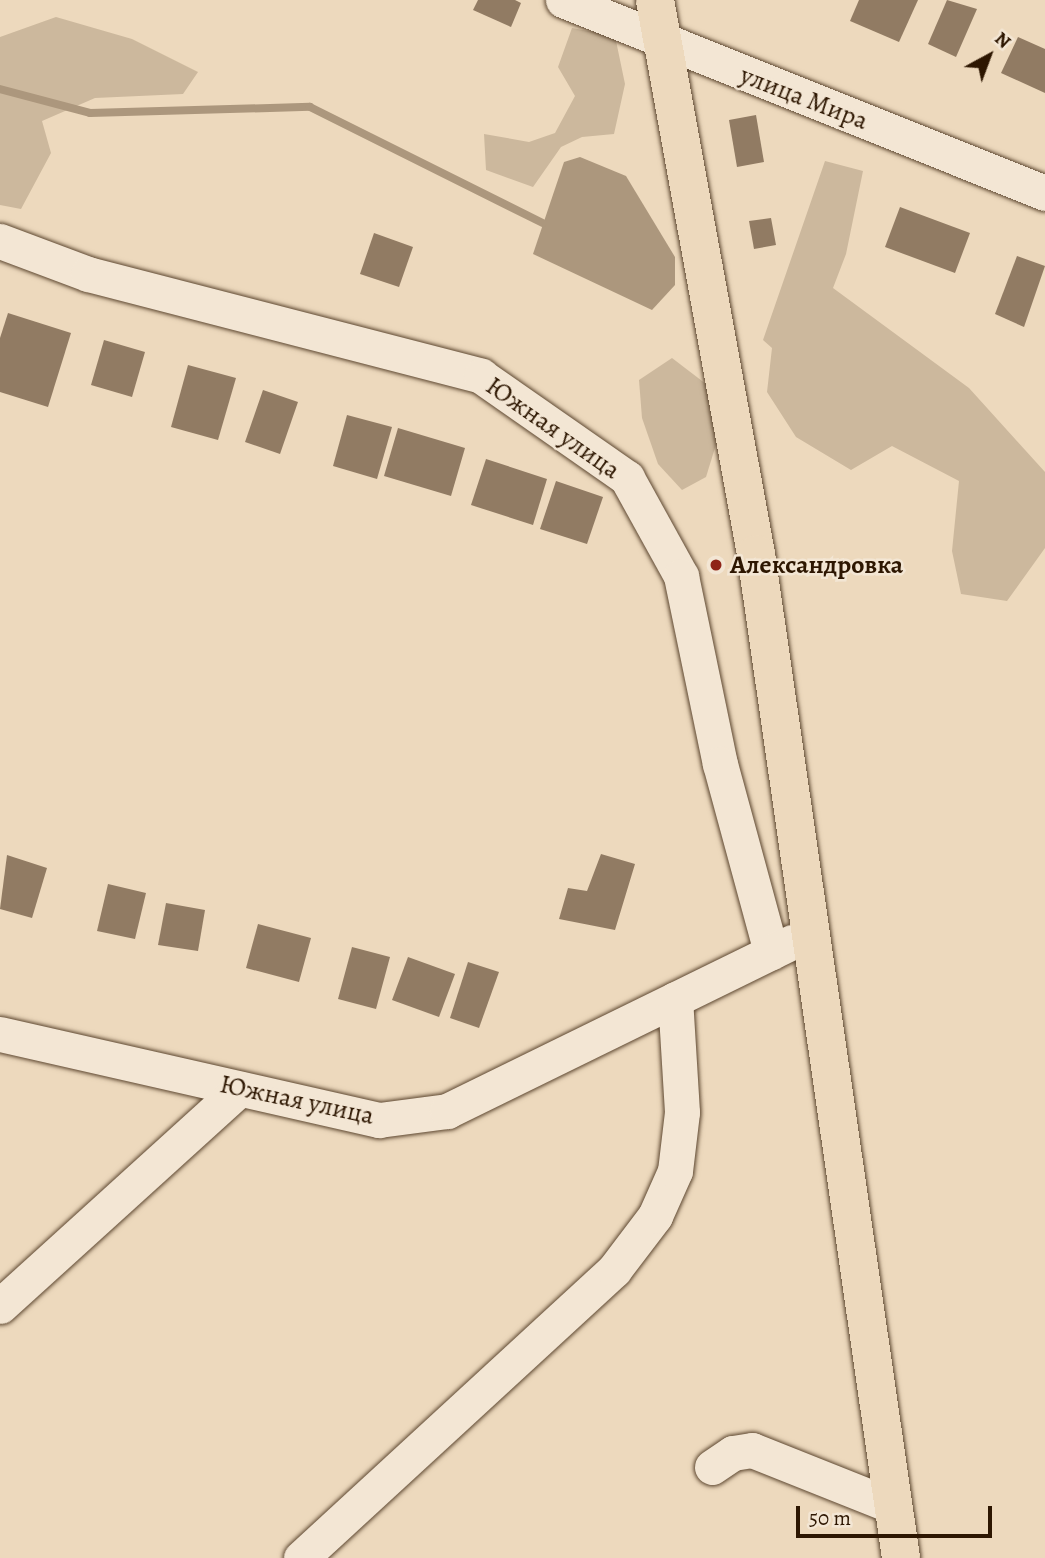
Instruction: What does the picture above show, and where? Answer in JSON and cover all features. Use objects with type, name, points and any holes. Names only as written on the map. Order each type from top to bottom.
[{"type":"main road","points":[[655,0],[756,554],[814,931],[901,1558]]},
{"type":"street","name":"улица Мира","points":[[563,0],[661,42],[1045,193]]},
{"type":"street","name":"Южная улица","points":[[0,242],[88,274],[481,376],[627,478],[681,576],[720,765],[771,952]]},
{"type":"street","name":"Южная улица","points":[[0,1034],[379,1120],[447,1111],[814,931]]},
{"type":"street","points":[[301,1558],[614,1270],[655,1216],[675,1171],[682,1112],[676,999]]},
{"type":"street","points":[[0,1306],[239,1089]]},
{"type":"street","points":[[712,1467],[733,1453],[752,1450],[893,1506]]},
{"type":"shaded area","points":[[56,17],[132,39],[198,72],[183,94],[95,98],[42,121],[51,153],[21,209],[0,205],[0,37]]},
{"type":"shaded area","points":[[572,28],[615,36],[625,84],[614,134],[582,137],[561,147],[533,187],[486,170],[484,134],[529,142],[555,133],[575,96],[558,67]]},
{"type":"shaded area","points":[[580,157],[626,176],[675,257],[675,285],[652,310],[533,254],[564,162]]},
{"type":"shaded area","points":[[825,161],[863,171],[846,254],[833,288],[969,388],[1045,472],[1045,548],[1007,601],[961,594],[952,551],[959,481],[892,446],[851,470],[796,437],[767,392],[772,348],[763,340]]},
{"type":"shaded area","points":[[672,358],[706,384],[718,438],[706,477],[682,490],[658,464],[642,418],[639,380]]},
{"type":"building","points":[[478,0],[515,0],[521,3],[511,27],[473,10]]},
{"type":"building","points":[[859,0],[918,0],[899,42],[850,21]]},
{"type":"building","points":[[947,0],[977,9],[956,57],[928,44]]},
{"type":"building","points":[[1018,37],[1045,49],[1045,93],[1001,73]]},
{"type":"building","points":[[756,115],[764,162],[737,167],[729,120]]},
{"type":"building","points":[[900,207],[970,233],[955,273],[885,247]]},
{"type":"building","points":[[771,218],[776,245],[754,249],[749,221]]},
{"type":"building","points":[[374,233],[413,247],[399,287],[360,274]]},
{"type":"building","points":[[1017,256],[1045,266],[1024,327],[995,314]]},
{"type":"building","points":[[8,313],[71,333],[48,407],[0,392],[0,338]]},
{"type":"building","points":[[104,340],[145,352],[132,397],[91,385]]},
{"type":"building","points":[[188,365],[236,378],[218,440],[171,427]]},
{"type":"building","points":[[263,390],[298,402],[280,454],[245,442]]},
{"type":"building","points":[[347,415],[392,427],[377,479],[333,466]]},
{"type":"building","points":[[398,428],[465,448],[451,496],[384,476]]},
{"type":"building","points":[[486,459],[547,479],[533,525],[471,505]]},
{"type":"building","points":[[556,481],[603,497],[587,544],[540,529]]},
{"type":"building","points":[[601,854],[635,864],[615,930],[559,919],[568,888],[587,891]]},
{"type":"building","points":[[7,855],[47,868],[32,918],[0,909]]},
{"type":"building","points":[[108,884],[146,893],[135,939],[97,931]]},
{"type":"building","points":[[166,903],[205,910],[198,951],[158,945]]},
{"type":"building","points":[[258,924],[311,938],[299,982],[246,968]]},
{"type":"building","points":[[352,947],[390,957],[376,1009],[338,999]]},
{"type":"building","points":[[408,957],[455,974],[439,1017],[392,1000]]},
{"type":"building","points":[[468,962],[499,972],[479,1028],[450,1018]]},
{"type":"waterway","points":[[0,89],[90,113],[310,107],[543,223]]},
{"type":"place","name":"Александровка","points":[[716,565]]}]
